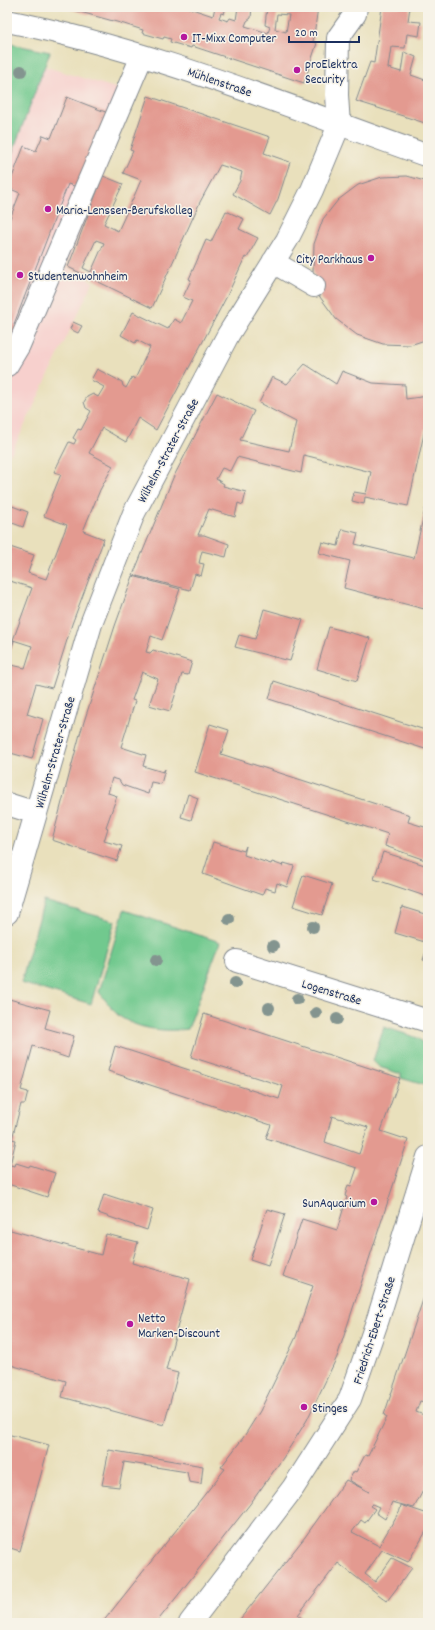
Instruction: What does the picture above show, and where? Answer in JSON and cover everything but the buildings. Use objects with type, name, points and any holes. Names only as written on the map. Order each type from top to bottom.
[{"type":"street","name":"Wilhelm-Strater-Straße","points":[[7,913],[91,624],[134,513],[228,335],[287,240],[312,190],[339,125],[337,95],[338,38],[353,15]]},
{"type":"street","name":"Mühlenstraße","points":[[7,21],[142,56],[222,81],[339,125],[428,156]]},
{"type":"street","points":[[7,365],[19,345],[142,56]]},
{"type":"street","points":[[273,262],[314,286]]},
{"type":"street","points":[[7,804],[36,813]]},
{"type":"street","name":"Logenstraße","points":[[237,961],[428,1021]]},
{"type":"street","name":"Friedrich-Ebert-Straße","points":[[190,1623],[294,1488],[350,1399],[378,1319],[428,1157]]},
{"type":"shaded area","name":"Maria-Lenssen-Berufskolleg","points":[[40,65],[135,94],[66,267],[93,282],[11,454],[7,452],[7,151]]},
{"type":"green space","points":[[11,44],[50,52],[7,167],[7,61]]},
{"type":"green space","points":[[44,901],[115,921],[91,1004],[21,983]]},
{"type":"green space","points":[[124,910],[220,942],[188,1029],[153,1029],[127,1021],[111,1008],[99,992]]},
{"type":"green space","points":[[384,1027],[418,1038],[428,1049],[428,1070],[424,1085],[401,1078],[401,1074],[379,1067],[373,1061]]},
{"type":"place","name":"IT-Mixx Computer","points":[[184,37]]},
{"type":"place","name":"proElektra Security","points":[[297,70]]},
{"type":"place","name":"Maria-Lenssen-Berufskolleg","points":[[48,209]]},
{"type":"place","name":"City Parkhaus","points":[[371,258]]},
{"type":"place","name":"Studentenwohnheim","points":[[20,275]]},
{"type":"place","name":"SunAquarium","points":[[374,1202]]},
{"type":"place","name":"Netto Marken-Discount","points":[[130,1324]]},
{"type":"place","name":"Stinges","points":[[304,1407]]}]
